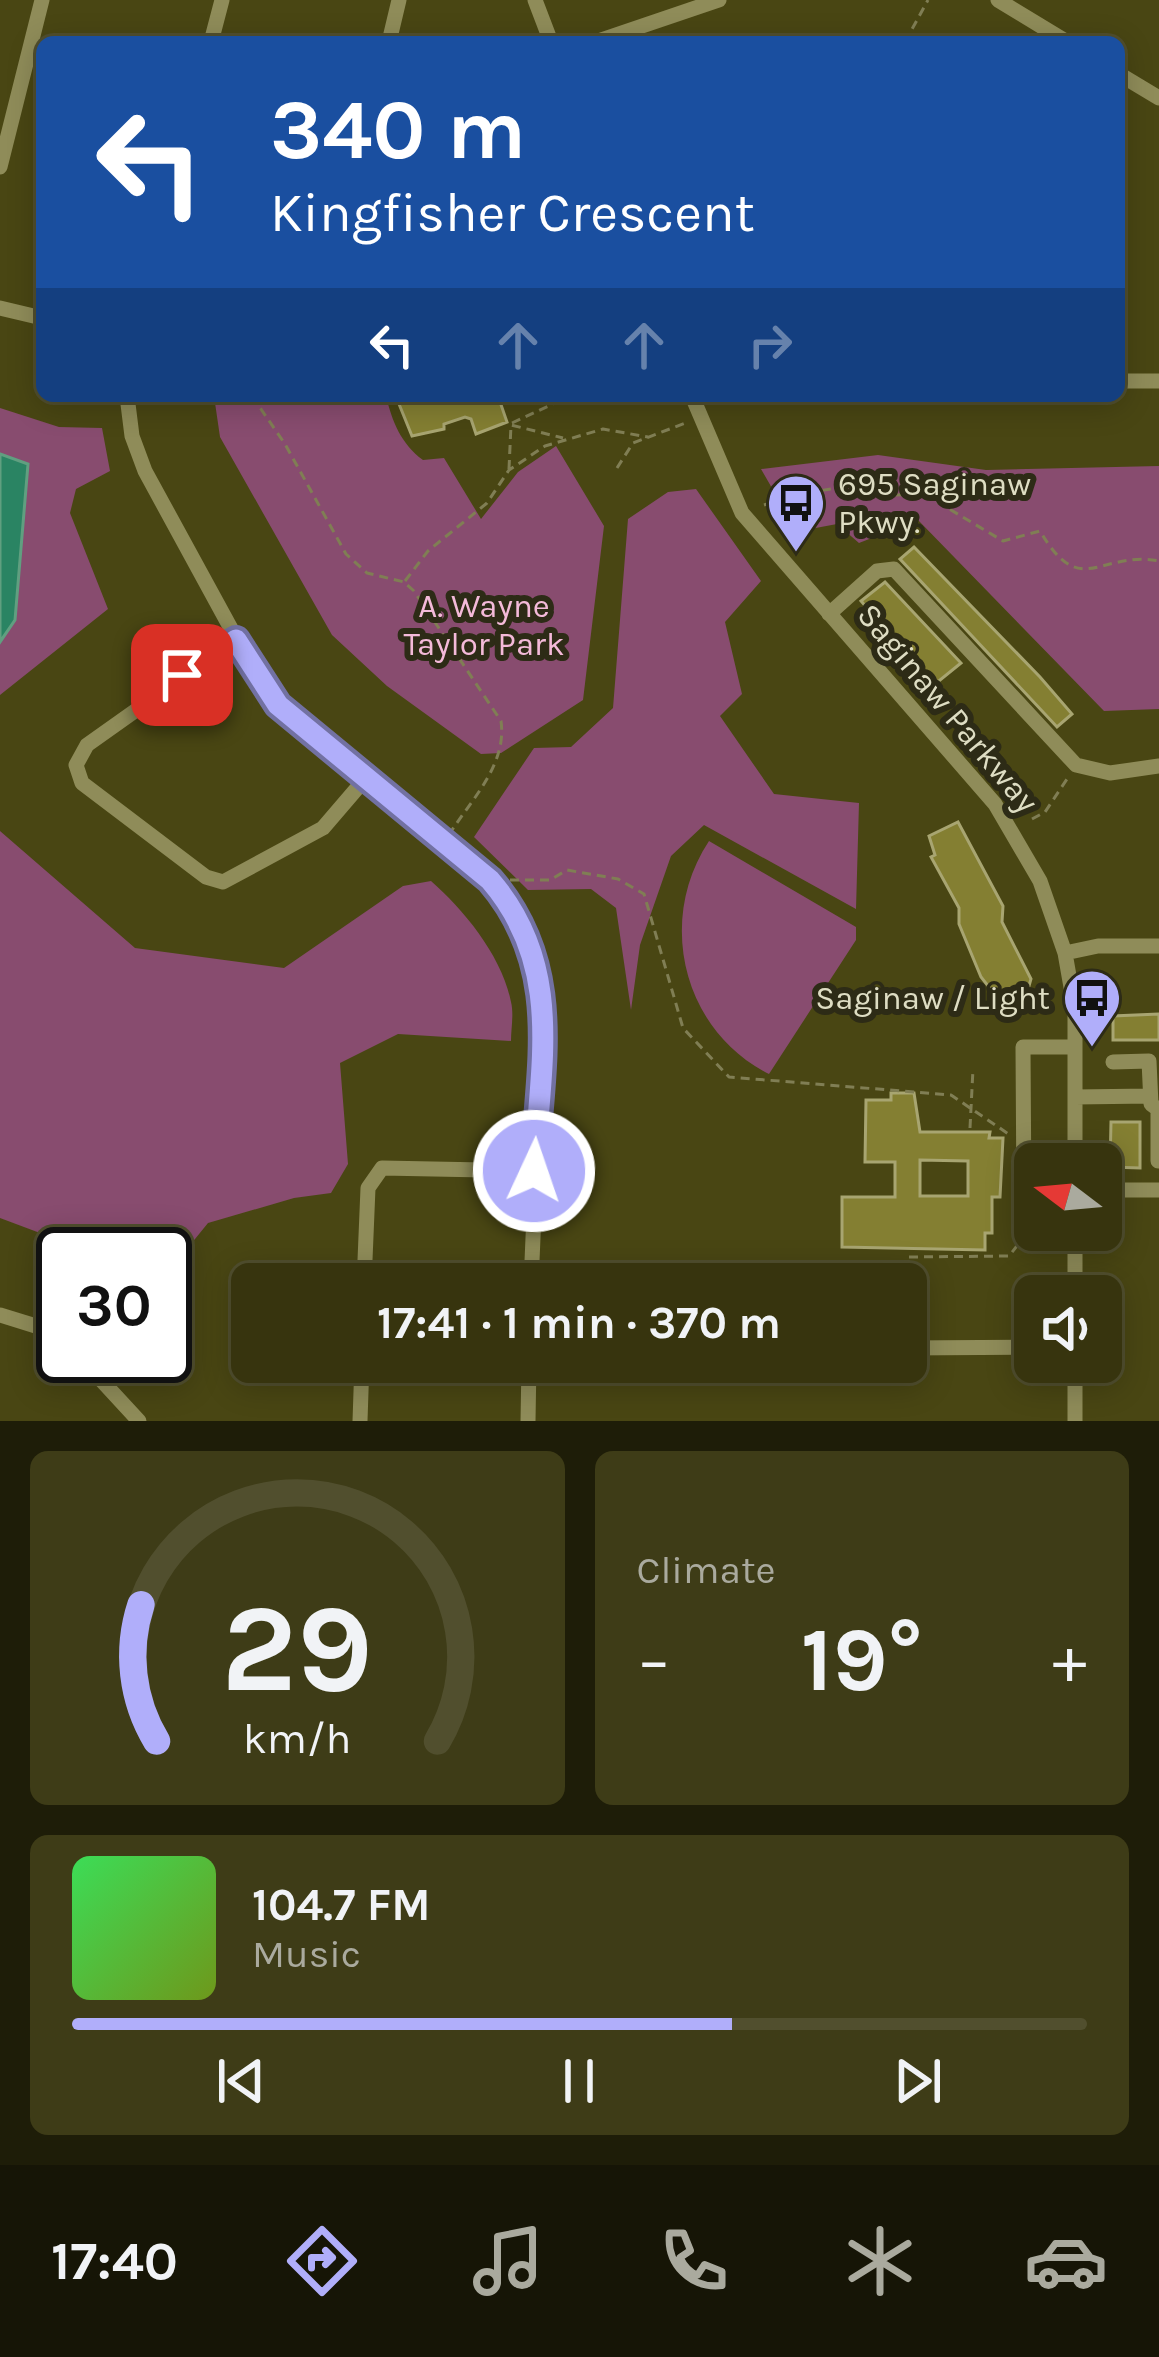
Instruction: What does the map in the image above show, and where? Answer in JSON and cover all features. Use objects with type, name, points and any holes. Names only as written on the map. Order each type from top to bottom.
[{"type":"street","points":[[0,167],[42,0]]},
{"type":"street","points":[[213,36],[222,0]]},
{"type":"street","points":[[390,36],[399,0]]},
{"type":"street","points":[[535,0],[549,36]]},
{"type":"street","points":[[613,36],[719,0]]},
{"type":"street","points":[[998,0],[1057,36]]},
{"type":"street","points":[[1125,77],[1157,92]]},
{"type":"street","points":[[0,308],[36,317]]},
{"type":"street","points":[[1125,381],[1159,381]]},
{"type":"street","points":[[128,402],[132,436],[145,471],[265,691],[490,880],[525,927],[539,971],[543,1007],[532,1263]]},
{"type":"street","name":"Saginaw Parkway","points":[[694,402],[742,513],[995,803],[1040,881],[1065,953],[1075,1010],[1075,1143]]},
{"type":"street","points":[[829,614],[877,571],[902,573],[1076,765],[1110,773],[1159,766]]},
{"type":"street","points":[[236,640],[87,745],[76,765],[82,783],[206,877],[223,882],[323,828],[365,779]]},
{"type":"street","points":[[1065,953],[1098,946],[1159,946]]},
{"type":"street","points":[[1024,1143],[1024,1047],[1075,1047]]},
{"type":"street","points":[[1113,1061],[1149,1061],[1158,1161]]},
{"type":"street","points":[[1075,1097],[1156,1105]]},
{"type":"street","points":[[365,1263],[368,1188],[382,1168],[534,1171]]},
{"type":"street","points":[[1122,1190],[1159,1190]]},
{"type":"street","points":[[0,1315],[36,1326]]},
{"type":"street","points":[[927,1348],[1014,1348]]},
{"type":"street","points":[[103,1383],[136,1420]]},
{"type":"street","points":[[361,1421],[362,1383]]},
{"type":"street","points":[[528,1421],[529,1383]]},
{"type":"street","points":[[1075,1383],[1075,1421]]},
{"type":"path","points":[[908,36],[928,0]]},
{"type":"path","points":[[256,402],[346,554],[367,573],[404,582],[501,721],[503,746],[495,765],[448,837]]},
{"type":"path","points":[[509,470],[511,425],[521,415],[555,402]]},
{"type":"path","points":[[617,467],[633,443],[700,417]]},
{"type":"path","points":[[511,425],[565,438]]},
{"type":"path","points":[[404,582],[428,551],[487,503],[509,470],[565,438],[603,429],[649,436]]},
{"type":"path","points":[[764,506],[797,494],[866,484],[894,495],[924,494],[1003,542],[1040,531],[1057,560],[1071,566],[1090,570],[1135,556],[1159,561]]},
{"type":"path","points":[[1032,820],[1045,812],[1076,765]]},
{"type":"path","points":[[508,880],[550,880],[567,870],[618,878],[644,894],[682,1028],[729,1077],[952,1094],[1024,1143]]},
{"type":"path","points":[[970,1128],[973,1069]]},
{"type":"path","points":[[909,1257],[1009,1256],[1014,1250]]},
{"type":"green space","name":"A. Wayne Taylor Park","points":[[215,402],[388,402],[409,447],[423,460],[444,458],[481,519],[518,472],[556,446],[604,526],[583,700],[501,753],[481,754],[387,686],[332,635],[220,437]]},
{"type":"green space","points":[[0,408],[59,427],[102,428],[110,471],[76,489],[70,513],[108,609],[0,695],[0,642],[15,619],[28,464],[0,454]]},
{"type":"green space","points":[[878,455],[986,470],[1159,466],[1159,709],[1104,711],[918,520],[859,543],[837,524],[805,530],[780,502],[761,469]]},
{"type":"green space","points":[[696,489],[761,581],[725,622],[742,694],[720,716],[774,794],[859,803],[856,909],[704,825],[671,856],[640,945],[631,1010],[616,908],[591,889],[528,890],[474,837],[534,748],[571,747],[613,708],[628,519],[668,492]]},
{"type":"green space","points":[[0,831],[135,948],[284,968],[403,886],[431,881],[468,920],[499,968],[512,1007],[511,1041],[398,1034],[340,1063],[348,1164],[331,1193],[294,1198],[208,1223],[192,1243],[192,1227],[36,1227],[36,1232],[0,1218]]},
{"type":"green space","points":[[709,841],[856,927],[856,940],[769,1074],[716,1031],[687,971],[684,905],[693,872]]},
{"type":"shaded area","points":[[0,454],[28,464],[15,620],[0,642]]},
{"type":"building","points":[[500,402],[507,422],[476,434],[471,419],[465,417],[444,424],[444,429],[412,436],[399,404]]},
{"type":"building","points":[[914,547],[1072,714],[1057,727],[900,559]]},
{"type":"building","points":[[885,582],[961,663],[934,685],[861,601]]},
{"type":"building","points":[[958,822],[1003,906],[1002,922],[1031,979],[1029,986],[999,1000],[981,977],[959,924],[959,908],[931,857],[935,855],[929,836]]},
{"type":"building","points":[[1159,1014],[1159,1040],[1113,1040],[1113,1016]]},
{"type":"building","points":[[891,1093],[914,1093],[920,1132],[990,1132],[989,1138],[1003,1138],[1000,1197],[992,1197],[992,1233],[985,1233],[985,1250],[842,1247],[842,1197],[895,1197],[895,1162],[865,1162],[866,1100],[891,1100]],"holes":[[[920,1160],[968,1161],[968,1196],[920,1196]]]},
{"type":"building","points":[[1111,1122],[1140,1122],[1140,1168],[1122,1167],[1122,1143],[1111,1143]]},
{"type":"place","name":"695 Saginaw Pkwy.","points":[[796,554]]},
{"type":"place","name":"Saginaw / Light","points":[[1092,1049]]},
{"type":"route","points":[[182,675],[236,640],[253,674],[278,705],[490,880],[508,902],[533,948],[543,1007],[534,1171]]}]
